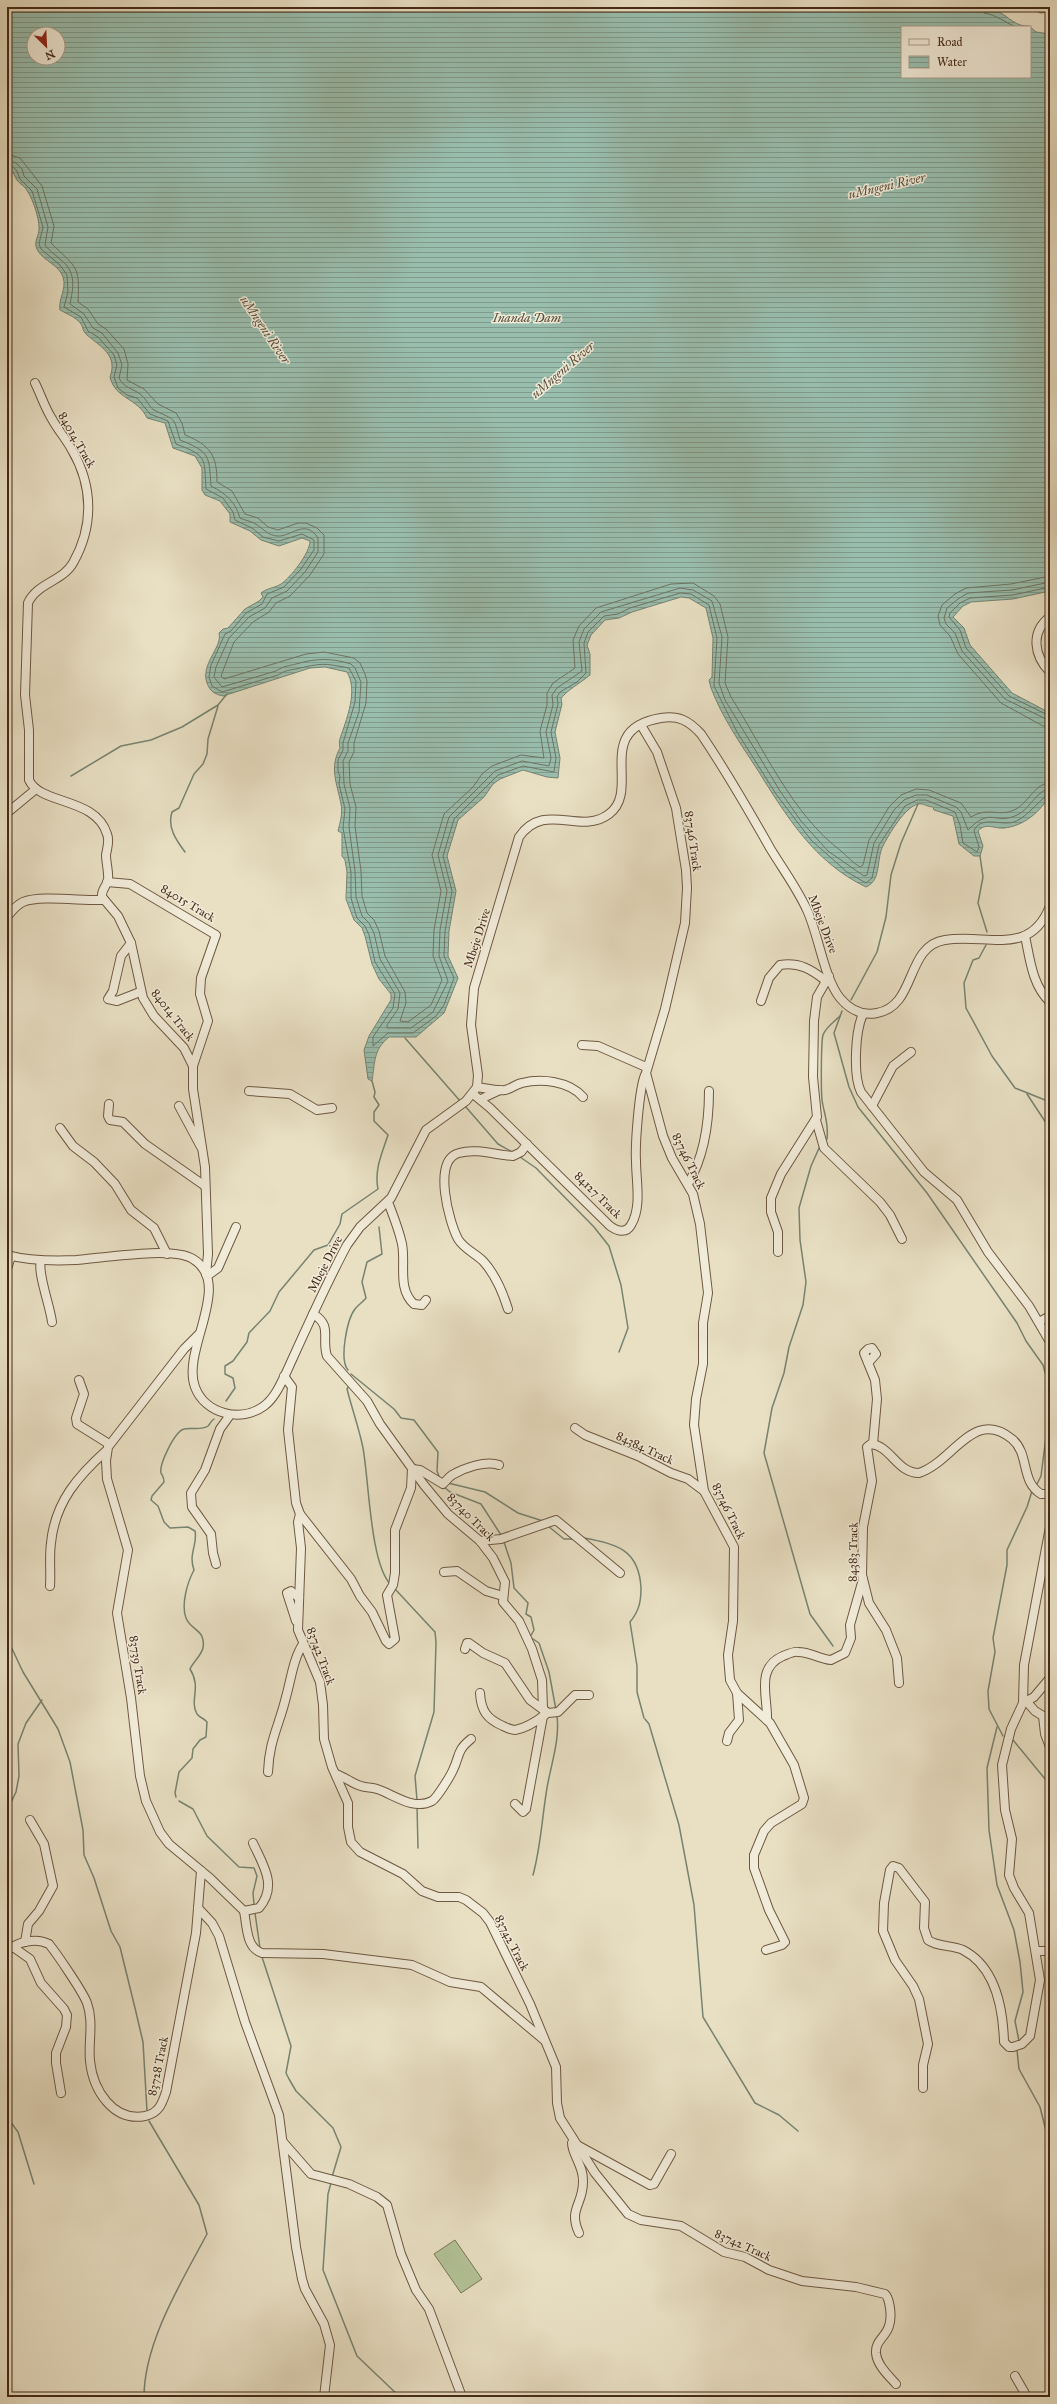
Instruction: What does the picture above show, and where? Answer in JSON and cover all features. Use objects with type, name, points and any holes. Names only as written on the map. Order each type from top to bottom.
[{"type":"street","name":"84014 Track","points":[[35,383],[46,409],[82,470],[90,501],[84,538],[73,562],[65,573],[35,593],[28,603],[25,651],[25,702],[29,724],[29,780],[36,789]]},
{"type":"street","points":[[1050,617],[1039,629],[1036,640],[1038,655],[1050,672]]},
{"type":"street","name":"Mbeje Drive","points":[[230,1415],[246,1414],[264,1406],[273,1396],[347,1245],[360,1227],[388,1202],[403,1178],[416,1146],[426,1130],[475,1091],[477,1065],[471,1025],[474,988],[516,846],[524,830],[535,822],[554,819],[594,820],[613,811],[622,793],[620,761],[623,746],[632,732],[641,725],[661,718],[682,718],[691,723],[701,734],[807,910],[828,979],[846,1004],[863,1014]]},
{"type":"street","name":"83746 Track","points":[[641,725],[657,752],[676,808],[684,852],[687,888],[685,918],[665,1009],[646,1070],[650,1095],[668,1150],[688,1184],[698,1212],[708,1293],[703,1323],[702,1369],[694,1415],[704,1491],[734,1547],[732,1585],[733,1614],[728,1667],[731,1684],[737,1693]]},
{"type":"street","points":[[7,813],[36,789],[77,804],[102,825],[108,840],[106,856],[107,882],[102,891],[104,900],[80,901],[52,899],[27,901],[14,908],[7,917]]},
{"type":"street","name":"84015 Track","points":[[107,882],[130,884],[216,935],[201,978],[200,994],[208,1021],[193,1066]]},
{"type":"street","name":"84014 Track","points":[[104,900],[118,916],[131,943],[136,959],[140,992],[154,1016],[184,1048],[193,1066],[193,1089],[203,1151],[208,1254],[207,1275]]},
{"type":"street","points":[[1050,906],[1041,925],[1025,936],[1012,940],[965,938],[937,942],[930,946],[920,958],[897,1004],[884,1011],[863,1014],[859,1030],[857,1083],[861,1092],[924,1172],[957,1200],[988,1252],[1039,1322],[1050,1342]]},
{"type":"street","points":[[1025,936],[1036,981],[1050,1002]]},
{"type":"street","points":[[131,943],[121,956],[113,990],[108,999],[117,1001],[140,992]]},
{"type":"street","points":[[761,1001],[769,978],[780,965],[793,965],[811,968],[828,979],[817,997],[814,1021],[813,1077],[816,1120],[824,1148],[880,1202],[902,1238]]},
{"type":"street","points":[[582,1045],[598,1046],[646,1070]]},
{"type":"street","points":[[872,1106],[893,1066],[911,1052]]},
{"type":"street","name":"84127 Track","points":[[475,1091],[481,1099],[610,1226],[620,1231],[628,1228],[636,1208],[636,1145],[642,1083],[646,1070]]},
{"type":"street","points":[[481,1099],[500,1090],[523,1082],[540,1081],[566,1085],[573,1088],[583,1096]]},
{"type":"street","points":[[475,1091],[500,1090]]},
{"type":"street","points":[[249,1091],[290,1094],[317,1110],[332,1108]]},
{"type":"street","points":[[688,1184],[695,1171],[706,1133],[709,1091]]},
{"type":"street","points":[[108,1104],[108,1116],[110,1120],[123,1122],[145,1144],[205,1186]]},
{"type":"street","points":[[178,1106],[203,1151]]},
{"type":"street","points":[[778,1252],[778,1232],[770,1208],[773,1191],[816,1120]]},
{"type":"street","points":[[60,1128],[73,1146],[94,1162],[115,1184],[131,1210],[154,1228],[167,1254]]},
{"type":"street","points":[[508,1309],[501,1289],[488,1266],[458,1238],[447,1205],[444,1171],[449,1159],[459,1152],[513,1156],[521,1152],[527,1144]]},
{"type":"street","points":[[388,1202],[402,1244],[402,1274],[408,1294],[412,1302],[417,1306],[422,1305],[426,1300]]},
{"type":"street","points":[[207,1275],[218,1268],[236,1227]]},
{"type":"street","points":[[7,1269],[9,1256],[41,1260],[167,1254],[192,1258],[201,1265],[207,1275],[208,1299],[192,1365],[195,1387],[206,1403],[220,1412],[230,1415],[220,1428],[205,1470],[191,1493],[192,1507],[211,1534],[212,1554],[216,1564]]},
{"type":"street","points":[[41,1260],[38,1268],[50,1307],[52,1322]]},
{"type":"street","name":"83740 Track","points":[[314,1314],[321,1318],[326,1326],[325,1349],[327,1356],[367,1401],[380,1424],[412,1469],[448,1514],[480,1541],[503,1576],[505,1586],[503,1596],[506,1606],[522,1626],[539,1668],[542,1680],[542,1705],[545,1714],[526,1810],[523,1812],[515,1804]]},
{"type":"street","points":[[1039,1322],[1050,1316]]},
{"type":"street","points":[[50,1586],[51,1544],[57,1514],[66,1493],[108,1447],[184,1349],[199,1334]]},
{"type":"street","points":[[868,1363],[875,1380],[878,1399],[873,1444],[883,1449],[907,1471],[919,1473],[939,1463],[974,1432],[992,1429],[1015,1441],[1023,1455],[1029,1483],[1041,1494],[1050,1494]]},
{"type":"street","name":"83742 Track","points":[[284,1376],[292,1387],[288,1430],[296,1503],[300,1514],[298,1522],[301,1548],[298,1624],[303,1644],[320,1682],[323,1705],[324,1739],[348,1803],[349,1836],[356,1849],[402,1874],[431,1896],[459,1897],[483,1912],[495,1932],[530,2004],[558,2072],[558,2111],[574,2142],[614,2198],[634,2218],[681,2226],[724,2252],[745,2257],[770,2270],[802,2281],[856,2288],[885,2294],[888,2298],[891,2323],[888,2332],[876,2346],[876,2353],[886,2373],[896,2384]]},
{"type":"street","points":[[79,1380],[84,1394],[76,1418],[77,1424],[108,1447]]},
{"type":"street","name":"84384 Track","points":[[575,1428],[585,1435],[638,1456],[671,1473],[688,1479],[704,1491]]},
{"type":"street","name":"84383 Track","points":[[873,1444],[866,1449],[872,1481],[863,1527],[863,1579],[869,1603],[886,1630],[897,1658],[899,1683]]},
{"type":"street","name":"83739 Track","points":[[108,1447],[106,1470],[108,1484],[128,1550],[117,1613],[132,1705],[142,1788],[160,1832],[179,1854],[201,1871],[244,1911]]},
{"type":"street","points":[[300,1514],[351,1579],[360,1596],[372,1612],[386,1641],[392,1643],[395,1639],[387,1595],[394,1584],[395,1530],[411,1488],[412,1469],[420,1470],[443,1484],[454,1474],[475,1466],[489,1463],[499,1466]]},
{"type":"street","points":[[480,1541],[501,1540],[556,1520],[620,1573]]},
{"type":"street","points":[[1050,1527],[1024,1665],[1025,1703],[1043,1716],[1045,1734],[1050,1747]]},
{"type":"street","points":[[444,1572],[457,1570],[486,1591],[503,1596]]},
{"type":"street","points":[[767,1720],[764,1684],[768,1672],[774,1662],[787,1654],[799,1652],[831,1660],[846,1653],[851,1638],[850,1625],[863,1579]]},
{"type":"street","points":[[298,1598],[291,1591],[286,1593],[298,1624]]},
{"type":"street","points":[[465,1649],[467,1643],[469,1643],[482,1653],[505,1663],[530,1700],[545,1714]]},
{"type":"street","points":[[268,1772],[272,1738],[284,1704],[298,1652],[303,1644]]},
{"type":"street","points":[[923,2088],[923,2065],[928,2044],[919,1999],[913,1986],[895,1960],[883,1931],[884,1903],[891,1867],[896,1866],[898,1868],[925,1902],[924,1928],[928,1940],[963,1950],[985,1970],[998,1998],[1004,2042],[1009,2047],[1022,2044],[1032,2030],[1040,1980],[1037,1951],[1029,1913],[1014,1888],[1009,1875],[1012,1839],[1005,1810],[1002,1775],[1006,1746],[1025,1703],[1050,1678]]},
{"type":"street","points":[[480,1693],[481,1707],[486,1715],[491,1721],[510,1730],[530,1724],[545,1714],[561,1710],[575,1694],[589,1695]]},
{"type":"street","points":[[737,1693],[767,1720],[794,1765],[804,1798],[802,1804],[771,1823],[764,1831],[755,1850],[754,1868],[771,1915],[785,1942],[782,1946],[766,1950]]},
{"type":"street","points":[[727,1741],[729,1733],[738,1720],[737,1693]]},
{"type":"street","points":[[336,1774],[362,1786],[377,1789],[398,1800],[408,1802],[428,1802],[436,1797],[453,1770],[456,1759],[463,1745],[471,1739]]},
{"type":"street","points":[[25,1942],[28,1924],[42,1907],[53,1886],[44,1844],[30,1820]]},
{"type":"street","points":[[253,1843],[268,1877],[268,1890],[259,1908],[244,1911],[252,1946],[256,1951],[323,1954],[412,1965],[450,1982],[481,1987],[544,2040]]},
{"type":"street","name":"83728 Track","points":[[10,1949],[25,1942],[42,1941],[49,1944],[85,1998],[90,2014],[91,2068],[102,2096],[118,2112],[133,2116],[147,2116],[158,2110],[166,2092],[193,1952],[201,1871]]},
{"type":"street","points":[[198,1908],[212,1923],[222,1942],[242,2013],[276,2104],[283,2141],[287,2186],[302,2279],[305,2289],[324,2324],[329,2340],[329,2359],[324,2397]]},
{"type":"street","points":[[10,1949],[30,1959],[41,1984],[64,2008],[67,2015],[66,2027],[56,2053],[56,2063],[61,2093]]},
{"type":"street","points":[[1037,1951],[1050,1951]]},
{"type":"street","points":[[283,2141],[311,2174],[349,2184],[377,2197],[386,2205],[401,2254],[416,2290],[431,2315],[455,2382],[462,2397]]},
{"type":"street","points":[[579,2233],[574,2218],[582,2191],[583,2175],[580,2163],[573,2149],[574,2142],[650,2185],[654,2184],[658,2179],[671,2154]]},
{"type":"street","points":[[1015,2376],[1027,2397]]},
{"type":"green space","points":[[1018,7],[1050,7],[1050,12],[1040,13],[1034,9]]},
{"type":"green space","points":[[455,2240],[482,2279],[461,2293],[434,2254]]},
{"type":"water","name":"Inanda Dam","points":[[7,7],[984,7],[999,12],[1024,26],[901,26],[901,78],[1031,78],[1031,28],[1036,32],[1050,34],[1050,591],[1013,599],[971,602],[963,606],[953,617],[964,628],[970,645],[1012,693],[1050,713],[1050,795],[1041,807],[1025,821],[1011,827],[1000,828],[987,826],[981,828],[978,831],[983,846],[980,856],[974,856],[959,844],[953,816],[934,810],[933,807],[922,804],[913,806],[903,815],[889,835],[881,851],[877,874],[871,884],[866,887],[831,865],[803,837],[779,804],[726,720],[715,699],[709,680],[712,677],[713,638],[706,608],[689,598],[681,597],[632,612],[619,618],[605,620],[591,635],[587,645],[590,654],[590,675],[569,690],[561,699],[562,704],[555,732],[560,758],[558,778],[547,777],[523,770],[500,779],[493,784],[484,797],[458,820],[447,856],[456,891],[449,931],[448,956],[458,978],[444,1013],[416,1037],[389,1037],[377,1052],[372,1081],[368,1079],[364,1050],[369,1036],[391,1000],[391,994],[379,979],[372,964],[362,928],[354,920],[346,899],[347,872],[345,860],[342,856],[342,833],[338,831],[342,807],[334,769],[340,748],[340,739],[348,716],[351,701],[352,693],[350,679],[347,672],[325,667],[310,668],[223,696],[211,690],[207,683],[206,676],[206,669],[218,644],[219,633],[223,629],[228,628],[245,609],[259,601],[263,597],[261,593],[281,584],[290,576],[307,552],[310,541],[302,538],[279,546],[261,540],[250,531],[230,522],[230,514],[220,501],[205,495],[202,490],[202,468],[195,456],[173,448],[165,423],[147,418],[138,406],[117,390],[110,377],[112,363],[107,352],[86,334],[77,319],[60,310],[60,302],[64,286],[63,277],[58,269],[44,258],[36,248],[39,230],[37,214],[30,195],[17,180],[14,174],[7,169]]},
{"type":"waterway","points":[[71,776],[121,746],[151,740],[182,727],[218,705],[227,694]]},
{"type":"waterway","points":[[185,852],[173,833],[171,823],[172,812],[179,808],[194,774],[203,764],[207,754],[208,739],[218,706]]},
{"type":"waterway","points":[[851,1000],[877,952],[886,917],[891,875],[901,843],[918,804]]},
{"type":"waterway","points":[[980,856],[983,877],[978,903],[987,932]]},
{"type":"waterway","points":[[986,945],[979,958],[973,960],[964,983],[966,1008],[992,1056],[1015,1088],[1050,1102]]},
{"type":"waterway","points":[[842,1011],[834,1033],[849,1087],[858,1107],[927,1193],[1017,1323],[1026,1341],[1043,1365],[1050,1390]]},
{"type":"waterway","points":[[827,1139],[827,1123],[822,1095],[822,1039],[826,1030],[840,1016]]},
{"type":"waterway","points":[[405,1038],[461,1102]]},
{"type":"waterway","points":[[226,1401],[235,1388],[233,1378],[225,1374],[225,1366],[233,1361],[247,1342],[249,1333],[270,1311],[279,1292],[314,1250],[328,1245],[340,1224],[342,1214],[378,1189],[378,1168],[388,1135],[374,1121],[374,1112],[379,1105],[374,1097],[375,1092],[372,1081]]},
{"type":"waterway","points":[[1027,1094],[1050,1129]]},
{"type":"waterway","points":[[465,1106],[498,1144],[514,1153]]},
{"type":"waterway","points":[[820,1146],[811,1166],[799,1208],[800,1240],[806,1282],[803,1305],[789,1347],[784,1373],[772,1408],[764,1453],[810,1614],[833,1646]]},
{"type":"waterway","points":[[520,1157],[536,1168],[594,1227],[609,1246],[621,1285],[628,1328],[619,1352]]},
{"type":"waterway","points":[[348,1370],[345,1365],[344,1358],[347,1330],[352,1314],[366,1298],[362,1282],[367,1262],[382,1254],[379,1227]]},
{"type":"waterway","points":[[351,1374],[394,1409],[401,1418],[414,1420],[438,1452],[437,1471],[440,1479]]},
{"type":"waterway","points":[[349,1386],[347,1389],[363,1448],[374,1541],[384,1574],[391,1585]]},
{"type":"waterway","points":[[1036,1486],[1041,1476],[1050,1405]]},
{"type":"waterway","points":[[176,1797],[175,1793],[179,1772],[192,1758],[193,1749],[200,1740],[206,1737],[207,1722],[197,1714],[195,1709],[195,1682],[190,1669],[202,1651],[203,1642],[200,1634],[188,1622],[184,1607],[187,1587],[194,1570],[192,1564],[192,1554],[196,1536],[195,1531],[188,1527],[170,1528],[164,1522],[158,1506],[151,1500],[152,1496],[164,1482],[164,1478],[161,1473],[162,1463],[176,1436],[184,1429],[199,1429],[208,1426],[214,1419]]},
{"type":"waterway","points":[[448,1483],[485,1492],[518,1513],[543,1521]]},
{"type":"waterway","points":[[444,1487],[450,1492],[481,1504],[501,1535]]},
{"type":"waterway","points":[[1003,1736],[989,1709],[988,1691],[995,1652],[993,1638],[1007,1565],[1007,1550],[1027,1507],[1032,1491]]},
{"type":"waterway","points":[[548,1526],[564,1539],[573,1539]]},
{"type":"waterway","points":[[584,1538],[616,1546],[631,1557],[636,1565],[641,1588],[641,1598],[636,1614],[630,1622],[637,1666],[637,1692],[644,1718]]},
{"type":"waterway","points":[[504,1542],[511,1563],[514,1588],[528,1603],[526,1614],[531,1617],[534,1630],[530,1637],[539,1643],[549,1672],[556,1710]]},
{"type":"waterway","points":[[395,1589],[435,1632],[434,1712],[415,1776],[417,1800]]},
{"type":"waterway","points":[[7,1638],[23,1672],[58,1729],[70,1762],[83,1830],[84,1855],[94,1878],[111,1931],[120,1947],[143,2042],[147,2111]]},
{"type":"waterway","points":[[7,1811],[16,1792],[19,1776],[18,1744],[26,1723],[42,1700]]},
{"type":"waterway","points":[[533,1875],[540,1842],[547,1788],[556,1743],[558,1725],[557,1716]]},
{"type":"waterway","points":[[645,1719],[649,1724],[679,1825],[694,1905],[703,2017],[755,2103],[779,2115],[798,2131]]},
{"type":"waterway","points":[[997,1727],[987,1768],[989,1830],[997,1885],[1014,1930],[1020,1962],[1023,1992],[1015,2021],[1019,2041]]},
{"type":"waterway","points":[[1013,1740],[1050,1785]]},
{"type":"waterway","points":[[179,1801],[193,1809],[207,1836],[239,1867],[254,1868],[257,1876],[253,1893],[254,1904]]},
{"type":"waterway","points":[[417,1806],[418,1848]]},
{"type":"waterway","points":[[255,1913],[260,1948]]},
{"type":"waterway","points":[[262,1957],[291,2046],[286,2073],[296,2091],[333,2128],[341,2147],[332,2177]]},
{"type":"waterway","points":[[1017,2050],[1019,2069],[1040,2107],[1050,2147]]},
{"type":"waterway","points":[[7,2117],[18,2132],[34,2184]]},
{"type":"waterway","points":[[144,2397],[150,2355],[157,2334],[166,2312],[207,2234],[199,2205],[149,2121]]},
{"type":"waterway","points":[[331,2183],[328,2194],[323,2270],[357,2356],[400,2397]]},
{"type":"water label","name":"uMngeni River","points":[[887,186]]},
{"type":"water label","name":"uMngeni River","points":[[265,330]]},
{"type":"water label","name":"uMngeni River","points":[[563,370]]}]
